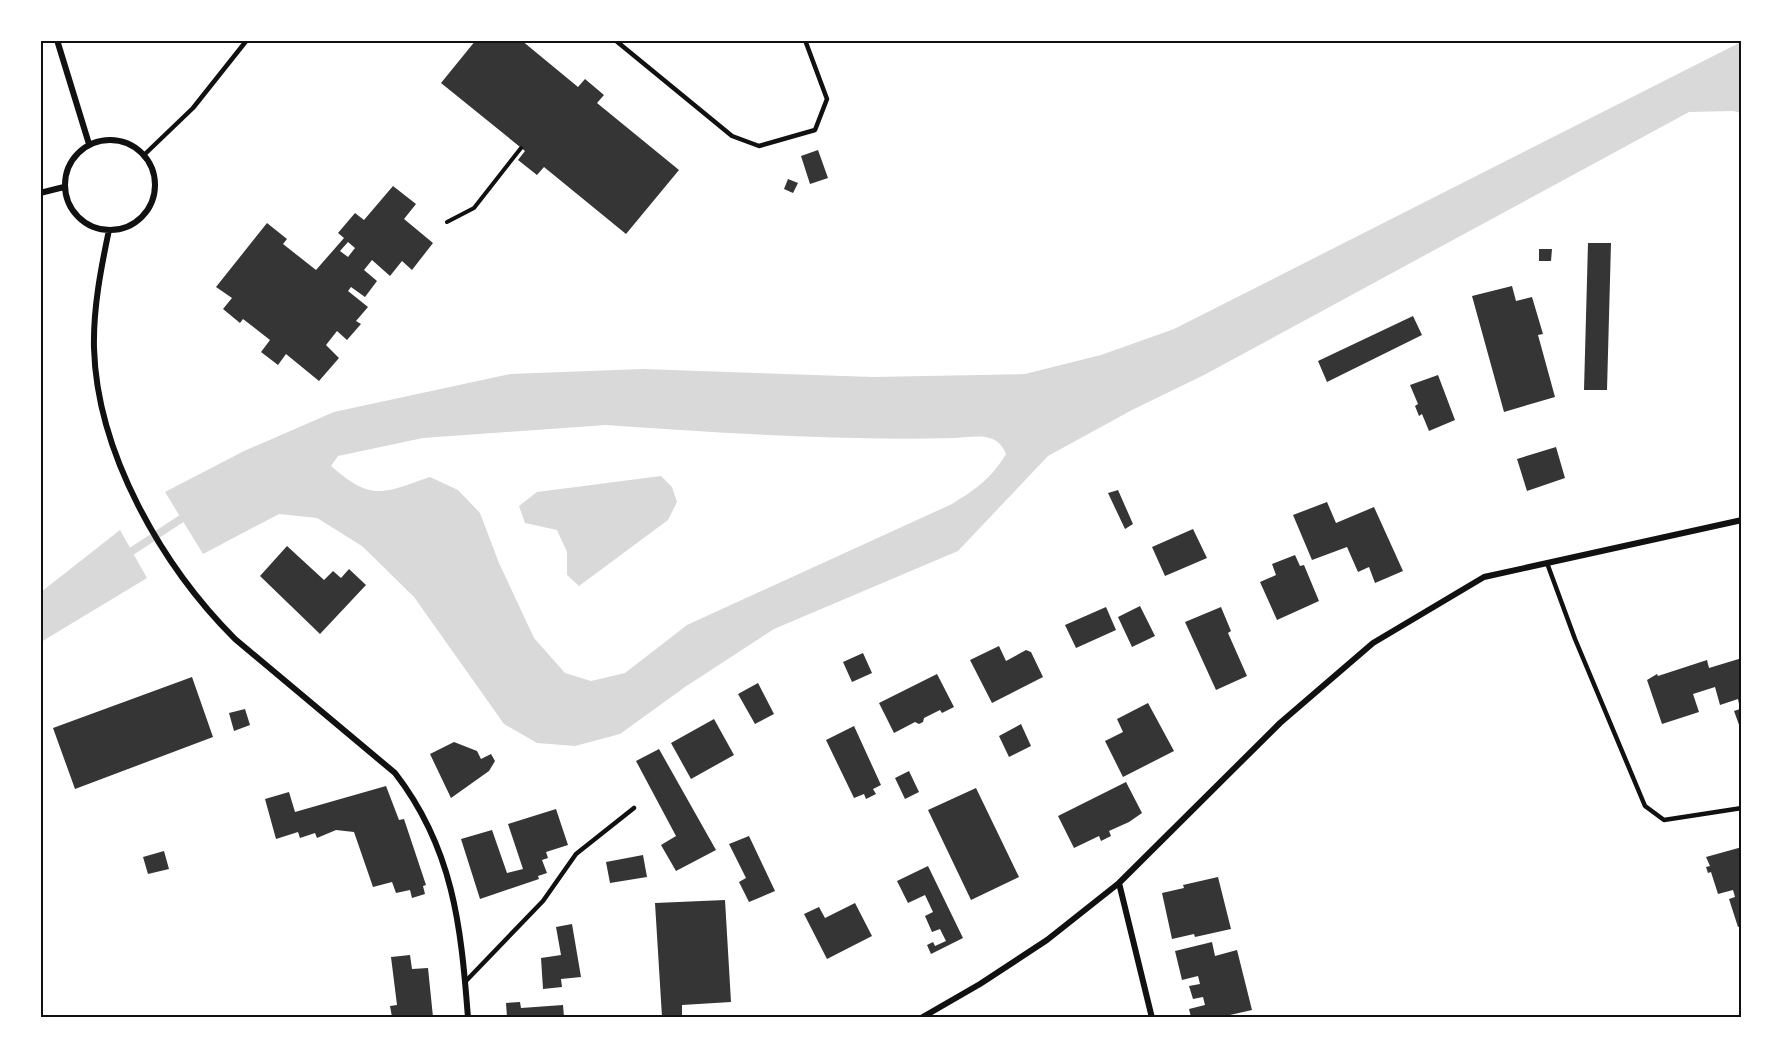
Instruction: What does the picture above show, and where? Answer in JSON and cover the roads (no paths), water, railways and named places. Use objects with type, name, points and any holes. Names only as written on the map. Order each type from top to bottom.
[{"type":"street","points":[[57,40],[89,144]]},
{"type":"street","points":[[103,140],[118,140],[133,145],[144,155],[152,168],[155,182],[154,197],[147,210],[137,221],[123,228],[109,230],[95,228],[83,222],[70,206],[64,186],[65,174],[70,162],[78,152],[89,144],[103,140]]},
{"type":"street","points":[[40,193],[64,186]]},
{"type":"street","points":[[109,230],[99,279],[94,347],[99,395],[115,451],[132,492],[186,584],[212,616],[234,639],[395,773],[411,794],[441,854],[449,880],[457,914],[468,1017]]},
{"type":"street","points":[[921,1017],[980,984],[1047,940],[1119,883],[1280,723],[1373,643],[1484,577],[1742,520]]},
{"type":"street","points":[[1119,883],[1152,1017]]},
{"type":"street","points":[[937,1009],[939,1017]]},
{"type":"lane","points":[[144,155],[193,108],[247,40]]},
{"type":"lane","points":[[615,40],[732,136],[759,146],[815,130],[827,99],[805,40]]},
{"type":"lane","points":[[1547,563],[1575,639],[1645,806],[1664,820],[1742,808]]},
{"type":"lane","points":[[465,982],[543,901],[576,854],[634,808]]},
{"type":"waterway","points":[[123,557],[190,513]]}]
